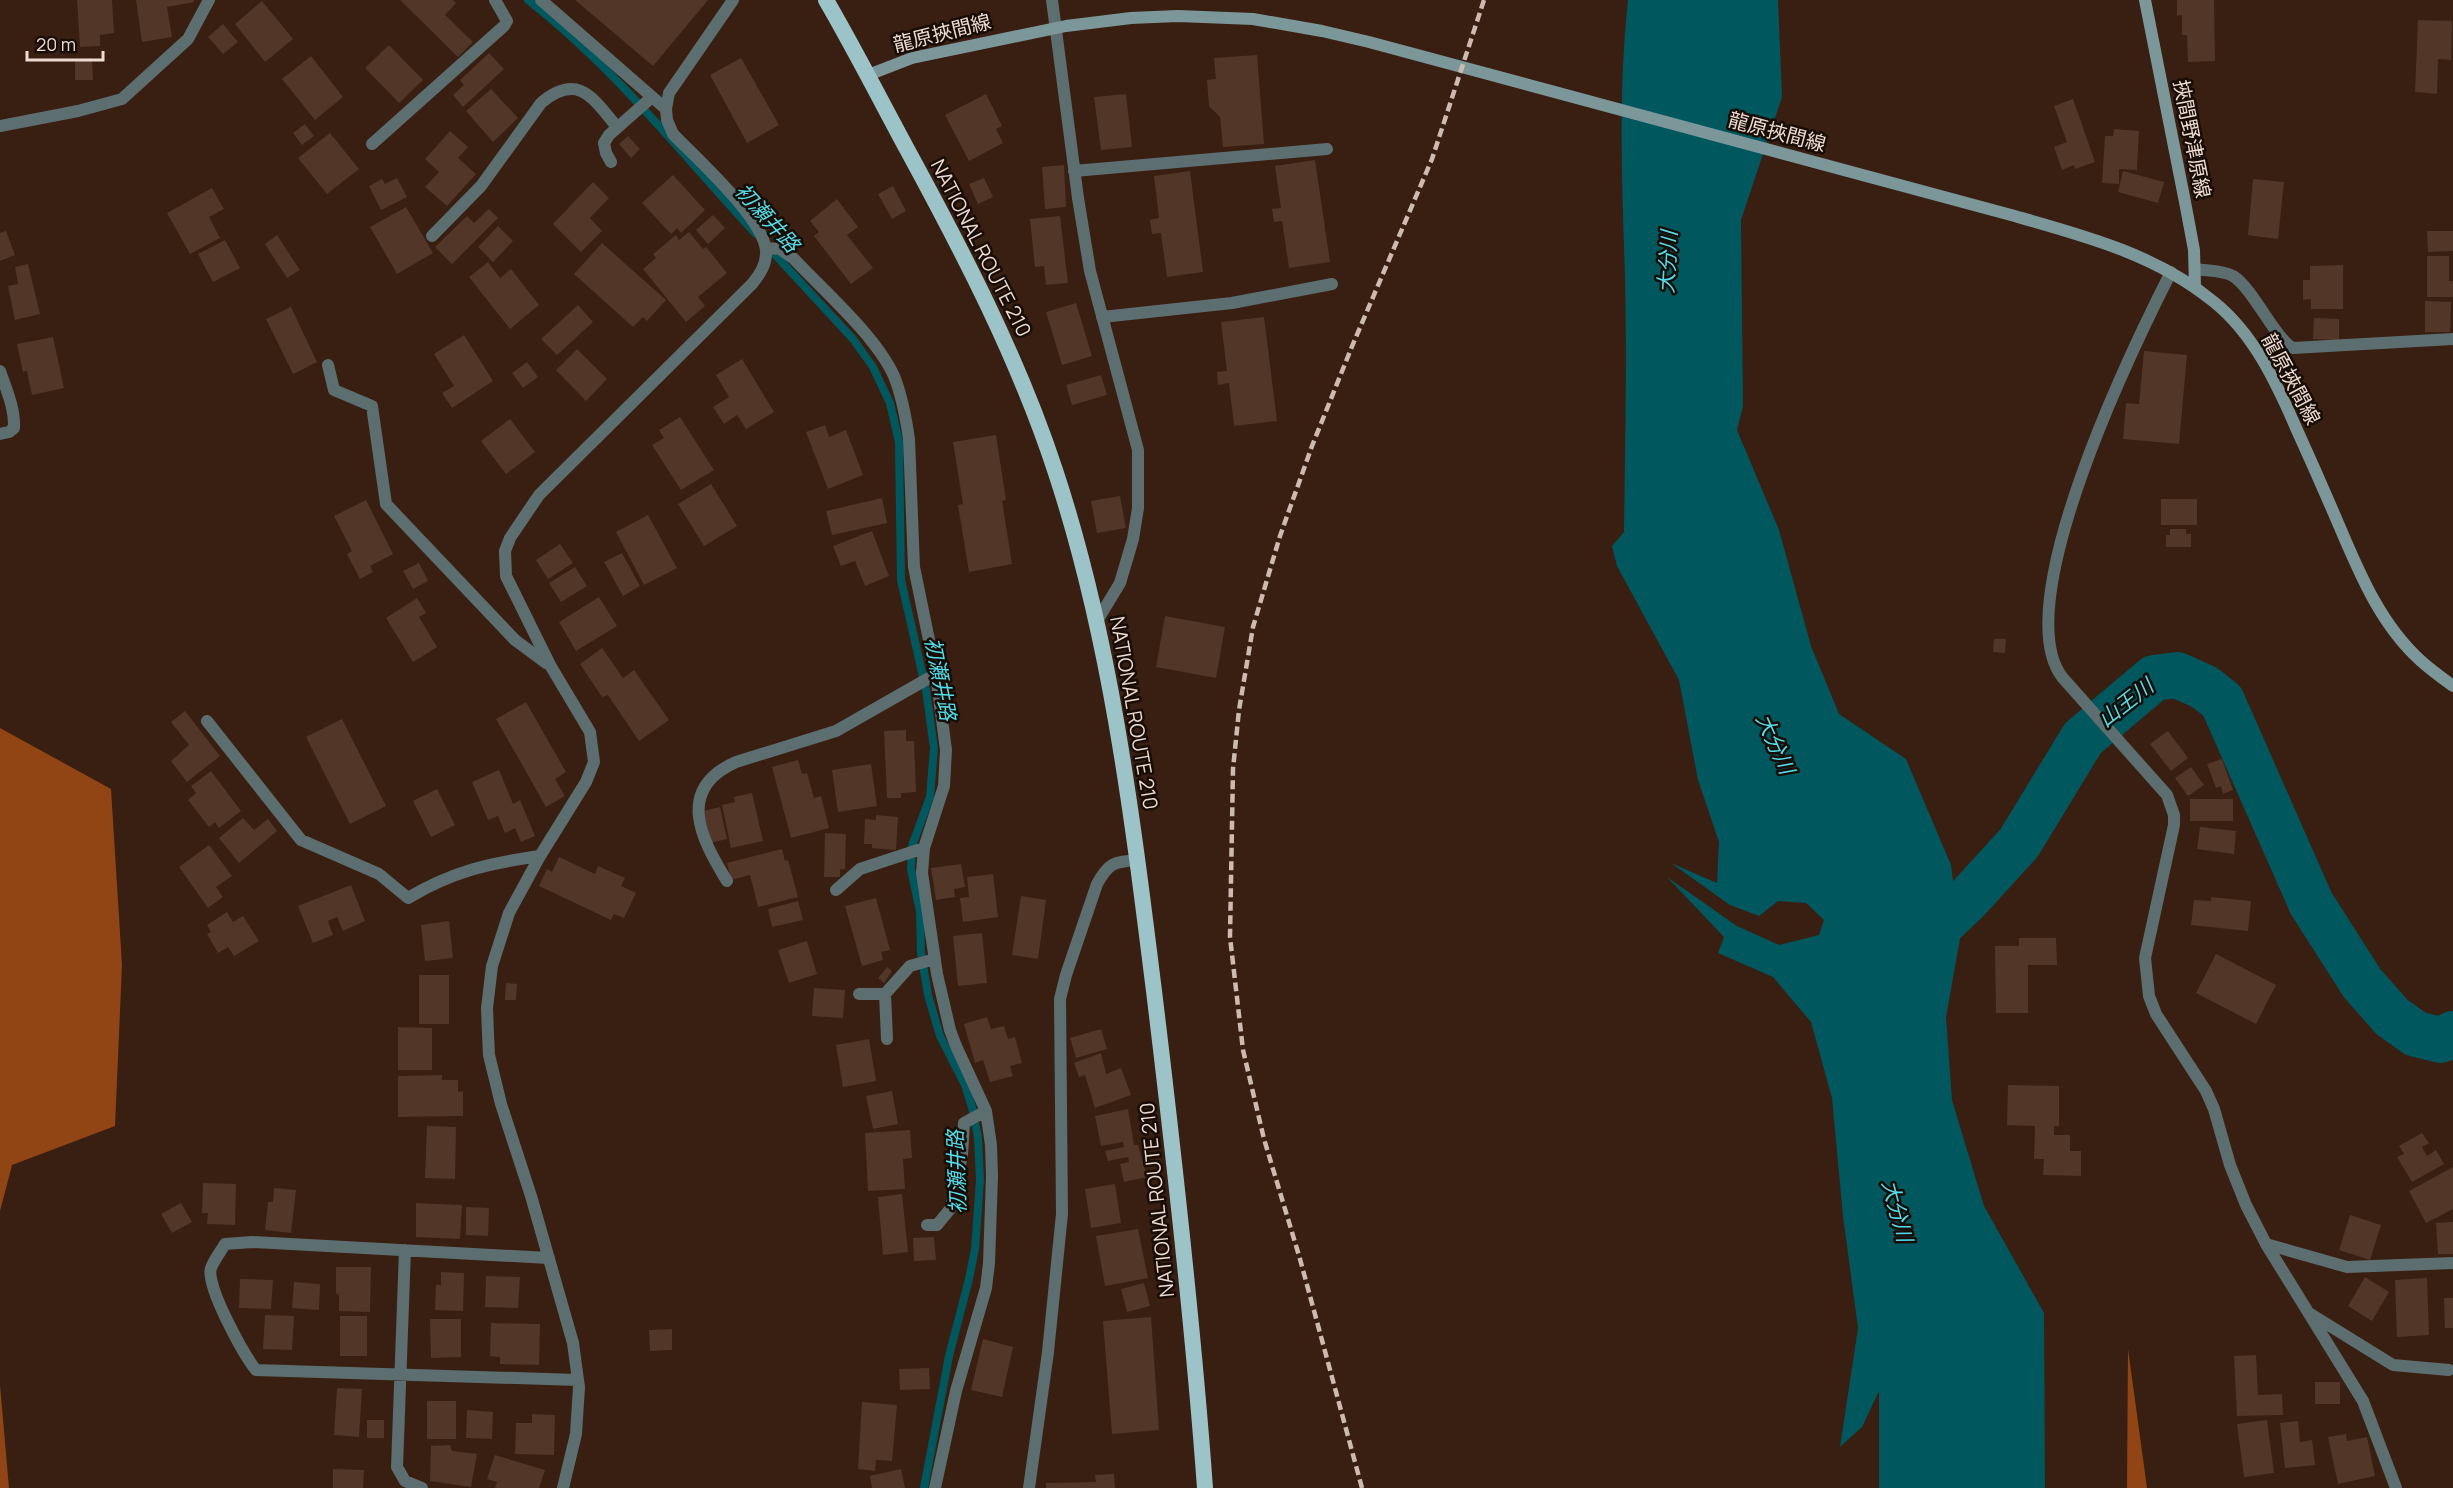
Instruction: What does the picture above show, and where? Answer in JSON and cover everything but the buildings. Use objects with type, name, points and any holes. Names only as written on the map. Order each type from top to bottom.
[{"type":"highway","name":"NATIONAL ROUTE 210","points":[[826,0],[979,285],[1023,383],[1055,470],[1097,621],[1118,723],[1138,860],[1186,1268],[1205,1488]]},
{"type":"main road","name":"挾間野津原線","points":[[2145,0],[2185,202],[2195,269],[2195,287]]},
{"type":"main road","name":"龍原挾間線","points":[[867,75],[912,58],[1006,37],[1113,20],[1178,16],[1252,19],[1322,31],[1444,62],[2011,215],[2119,249],[2171,272],[2195,287],[2233,319],[2268,369],[2282,394],[2363,580],[2379,609],[2420,660],[2453,686]]},
{"type":"street","points":[[0,126],[78,111],[122,99],[188,39],[209,0]]},
{"type":"street","points":[[372,144],[504,26],[507,21],[495,0]]},
{"type":"street","points":[[542,0],[666,109]]},
{"type":"street","points":[[563,1488],[576,1434],[578,1380],[573,1343],[501,1104],[489,1055],[488,1000],[496,948],[516,897],[586,782],[594,762],[590,732],[550,665],[506,576],[505,551],[510,538],[529,508],[546,488],[752,284],[764,265],[766,248],[753,221],[673,134],[667,120],[666,109],[672,85],[733,0]]},
{"type":"street","points":[[1052,0],[1074,171],[1090,271],[1137,442],[1139,498],[1135,527],[1124,572],[1113,598],[1097,621]]},
{"type":"street","points":[[432,236],[481,186],[541,103],[552,94],[563,89],[582,90],[592,97],[617,127]]},
{"type":"street","points":[[611,162],[604,143],[617,127],[652,97]]},
{"type":"street","points":[[1074,171],[1328,149]]},
{"type":"street","points":[[766,248],[780,249],[793,258],[870,341],[894,376],[909,439],[915,567],[944,719],[945,776],[924,848],[922,873],[935,959],[956,1046],[986,1111],[991,1145],[992,1176],[989,1263],[983,1300],[956,1390],[935,1488]]},
{"type":"street","points":[[2195,269],[2233,276],[2284,341],[2293,348],[2453,339]]},
{"type":"street","points":[[2171,272],[2089,455],[2055,560],[2047,624],[2049,644],[2056,669],[2167,795],[2174,815],[2174,825],[2145,958],[2149,996],[2156,1014],[2206,1091],[2214,1109],[2230,1165],[2246,1205],[2266,1244],[2363,1401],[2396,1488]]},
{"type":"street","points":[[1102,317],[1232,303],[1332,284]]},
{"type":"street","points":[[328,365],[334,390],[372,406],[386,504],[515,640],[550,665]]},
{"type":"street","points":[[0,371],[9,397],[14,428],[0,434]]},
{"type":"street","points":[[727,881],[705,843],[699,819],[701,799],[713,776],[735,762],[836,731],[936,674]]},
{"type":"street","points":[[207,721],[301,840],[379,874],[408,898],[436,882],[493,863],[540,856]]},
{"type":"street","points":[[836,890],[860,869],[924,848]]},
{"type":"street","points":[[1029,1488],[1048,1352],[1062,1224],[1060,999],[1069,965],[1097,884],[1104,872],[1116,862],[1138,860]]},
{"type":"street","points":[[887,1039],[885,994],[910,966],[935,959]]},
{"type":"street","points":[[859,994],[885,994]]},
{"type":"street","points":[[927,1225],[937,1225],[951,1208],[962,1155],[964,1123],[986,1111]]},
{"type":"street","points":[[549,1258],[252,1242],[225,1244],[210,1269],[211,1285],[245,1357],[256,1370],[578,1380]]},
{"type":"street","points":[[2266,1244],[2347,1267],[2453,1263]]},
{"type":"street","points":[[405,1250],[397,1467],[405,1481],[422,1488]]},
{"type":"street","points":[[2306,1311],[2393,1365],[2449,1370]]},
{"type":"shaded area","points":[[0,728],[111,789],[122,965],[115,1126],[12,1165],[0,1211]]},
{"type":"shaded area","points":[[2128,1349],[2147,1488],[2127,1488]]},
{"type":"shaded area","points":[[0,1385],[9,1488],[0,1488]]},
{"type":"water","name":"大分川","points":[[1628,0],[1778,0],[1782,97],[1741,220],[1743,406],[1737,430],[1779,530],[1811,646],[1839,714],[1906,759],[1951,865],[1960,939],[1946,1017],[1952,1100],[1984,1206],[2044,1313],[2045,1488],[1879,1488],[1879,1391],[1862,1427],[1840,1447],[1858,1328],[1843,1216],[1832,1098],[1811,1022],[1773,977],[1718,953],[1724,937],[1667,877],[1737,926],[1779,945],[1819,935],[1824,920],[1806,903],[1778,901],[1759,916],[1730,905],[1671,863],[1717,883],[1719,842],[1698,780],[1679,680],[1617,566],[1612,546],[1624,532],[1626,341],[1622,104]]},
{"type":"waterway","name":"初瀬井路","points":[[528,0],[590,54],[618,82],[756,234]]},
{"type":"waterway","name":"初瀬井路","points":[[768,247],[853,339],[873,367],[890,403],[899,442],[901,580],[926,690],[934,748],[930,797],[912,846],[911,869],[920,912],[921,953],[928,995],[940,1036],[965,1085],[972,1107],[978,1138],[980,1180],[975,1249],[949,1356],[924,1488]]},
{"type":"waterway","name":"山王川","points":[[1911,953],[1967,900],[2019,843],[2083,738],[2154,678],[2177,675],[2204,687],[2222,701],[2311,903],[2362,983],[2392,1017],[2416,1034],[2441,1040],[2453,1034]]},
{"type":"railway","points":[[1362,1488],[1300,1259],[1264,1139],[1243,1050],[1230,937],[1233,769],[1239,710],[1253,627],[1280,536],[1312,446],[1353,344],[1432,159],[1484,0]]}]
